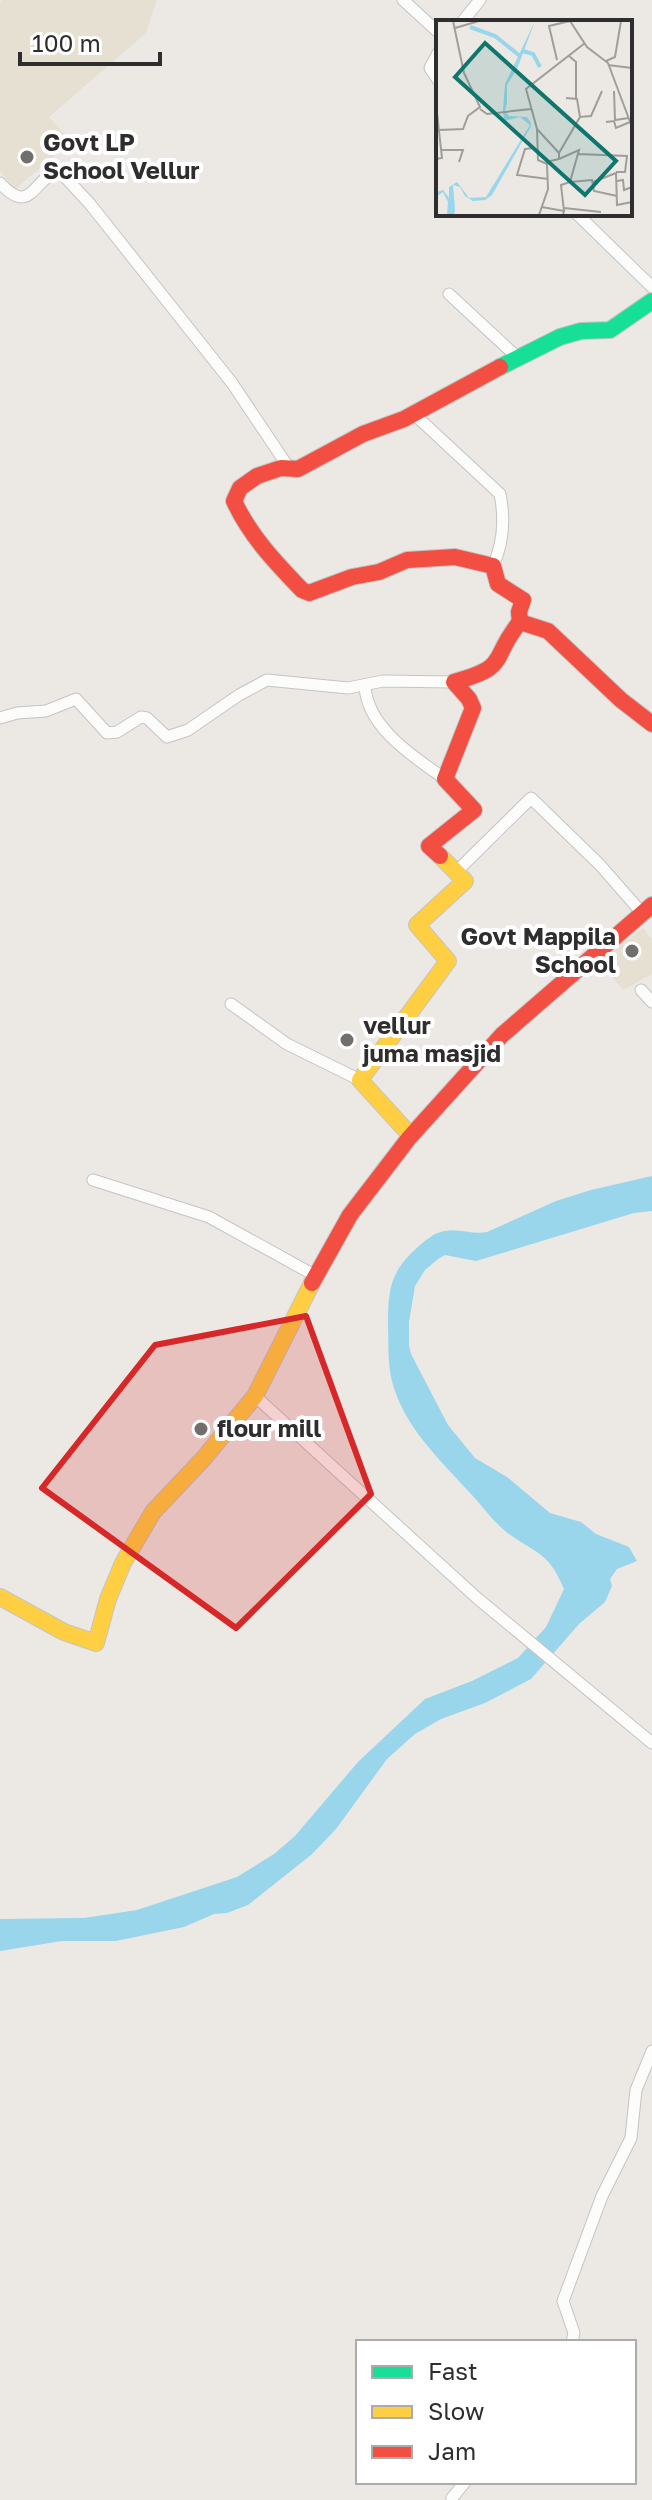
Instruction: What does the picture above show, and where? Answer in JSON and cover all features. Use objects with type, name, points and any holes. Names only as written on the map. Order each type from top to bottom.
[{"type":"street","points":[[403,0],[436,30]]},
{"type":"street","points":[[464,20],[480,0]]},
{"type":"street","points":[[436,57],[430,68],[436,77]]},
{"type":"street","points":[[0,183],[9,192],[21,197],[31,195],[50,174],[57,172],[66,178],[232,383],[289,468]]},
{"type":"street","points":[[579,216],[652,287]]},
{"type":"street","points":[[449,294],[518,358]]},
{"type":"street","points":[[493,566],[455,557],[407,560],[379,572],[352,577],[309,593],[302,590],[255,536],[234,501],[240,488],[257,476],[289,468],[298,469],[363,434],[414,414],[463,385],[560,337],[581,331],[610,330],[652,301]]},
{"type":"street","points":[[0,718],[46,711],[76,699],[107,733],[117,732],[141,717],[147,718],[167,737],[188,730],[267,680],[348,688],[383,681],[454,682],[488,670],[496,664],[520,622],[523,600],[498,584],[494,577],[496,570],[493,566],[502,539],[500,494],[414,414]]},
{"type":"street","points":[[520,622],[548,631],[621,700],[652,724]]},
{"type":"street","points":[[445,779],[473,708],[454,682]]},
{"type":"street","points":[[365,685],[366,696],[382,726],[422,763],[445,779],[474,810],[429,846],[460,876]]},
{"type":"street","points":[[0,1597],[64,1632],[96,1643],[108,1599],[123,1563],[153,1512],[204,1458],[255,1396],[290,1322],[350,1215],[411,1136],[502,1035],[647,909],[531,798],[417,925],[448,961],[360,1080]]},
{"type":"street","points":[[641,990],[652,1002]]},
{"type":"street","points":[[231,1004],[287,1044],[360,1080],[411,1136]]},
{"type":"street","points":[[93,1180],[209,1217],[316,1276]]},
{"type":"street","points":[[255,1396],[477,1598],[652,1743]]},
{"type":"street","points":[[572,2340],[574,2333],[563,2301],[602,2196],[631,2138],[636,2090],[652,2051]]},
{"type":"street","points":[[452,2500],[463,2484]]},
{"type":"highlighted area","points":[[306,1316],[371,1494],[236,1628],[42,1488],[155,1345]]},
{"type":"shaded area","points":[[2,0],[157,0],[146,33],[49,117],[71,142],[15,189],[0,171]]},
{"type":"shaded area","name":"Govt Mappila School","points":[[643,928],[652,940],[652,974],[623,990],[599,961]]},
{"type":"water","points":[[652,1176],[652,1211],[634,1213],[476,1261],[445,1255],[438,1259],[425,1270],[415,1286],[409,1322],[411,1354],[448,1425],[475,1458],[507,1477],[550,1513],[581,1522],[596,1534],[629,1547],[637,1561],[617,1569],[610,1579],[612,1586],[605,1602],[579,1624],[531,1679],[485,1703],[441,1719],[415,1734],[387,1759],[336,1829],[311,1855],[248,1905],[214,1914],[184,1927],[116,1941],[62,1941],[0,1951],[0,1919],[84,1918],[137,1910],[237,1877],[274,1854],[295,1836],[358,1762],[425,1699],[472,1681],[518,1658],[546,1627],[564,1589],[558,1576],[540,1554],[496,1523],[427,1445],[400,1403],[389,1365],[388,1314],[392,1283],[409,1255],[438,1233],[450,1230],[487,1232],[556,1201]]},
{"type":"traffic: fast","points":[[500,367],[560,337],[581,331],[610,330],[652,301]]},
{"type":"traffic: slow","points":[[411,1136],[360,1080],[448,961],[417,925],[465,881],[440,856]]},
{"type":"traffic: slow","points":[[0,1597],[64,1632],[96,1643],[108,1599],[123,1563],[153,1512],[204,1458],[255,1396],[312,1283]]},
{"type":"traffic: jam","points":[[500,367],[404,419],[363,434],[298,469],[281,468],[257,476],[240,488],[234,501],[264,548],[302,590],[309,593],[352,577],[379,572],[407,560],[455,557],[493,566],[498,584],[523,600],[520,622]]},
{"type":"traffic: jam","points":[[440,856],[429,846],[474,810],[445,779],[473,708],[454,682],[492,666],[520,622],[548,631],[621,700],[652,724]]},
{"type":"traffic: jam","points":[[312,1283],[350,1215],[409,1138],[502,1035],[652,905]]},
{"type":"place","name":"Govt LP School Vellur","points":[[27,157]]},
{"type":"place","name":"Govt Mappila School","points":[[632,951]]},
{"type":"place","name":"vellur juma masjid","points":[[347,1040]]},
{"type":"place","name":"flour mill","points":[[201,1429]]}]
